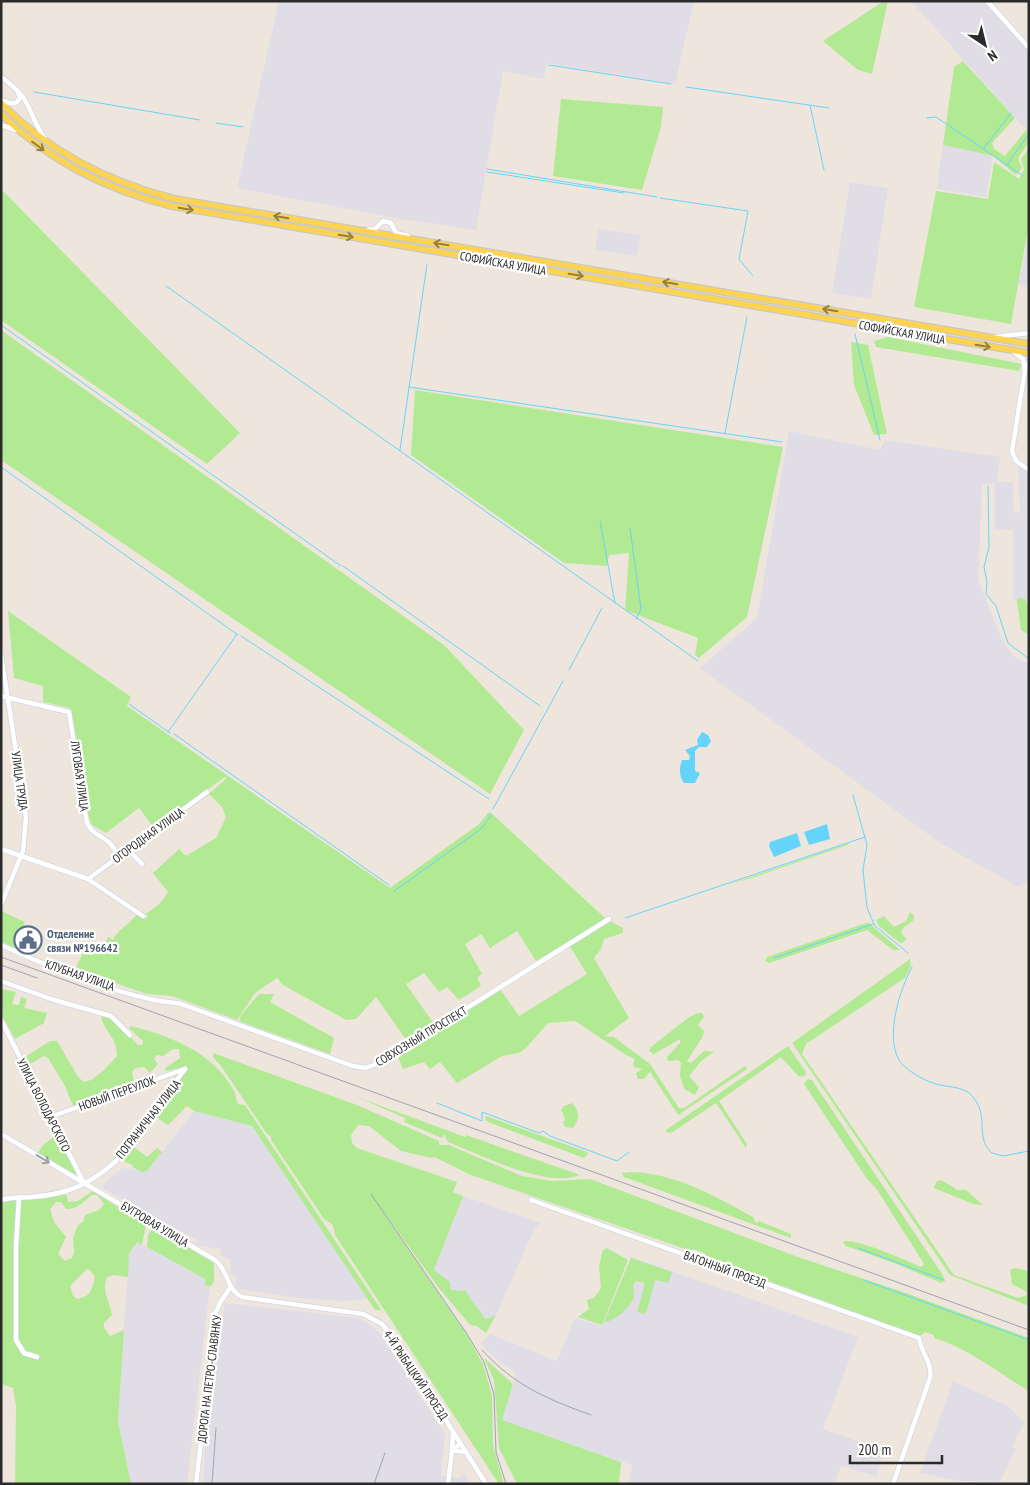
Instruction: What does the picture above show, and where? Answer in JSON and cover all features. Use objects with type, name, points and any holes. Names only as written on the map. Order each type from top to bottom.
[{"type":"main road","name":"СОФИЙСКАЯ УЛИЦА","points":[[1,101],[49,144],[82,165],[144,191],[176,199],[1029,344]]},
{"type":"main road","name":"СОФИЙСКАЯ УЛИЦА","points":[[1,114],[20,132],[79,173],[137,197],[171,206],[1029,353]]},
{"type":"street","points":[[987,1],[1029,48]]},
{"type":"street","points":[[1,77],[19,92],[20,98],[14,104],[1,101]]},
{"type":"street","points":[[8,82],[25,98],[39,130],[49,144]]},
{"type":"street","points":[[1,125],[20,132]]},
{"type":"street","points":[[347,228],[371,230],[382,222],[391,223],[396,233],[418,240]]},
{"type":"street","name":"СОФИЙСКАЯ УЛИЦА","points":[[988,337],[1029,333]]},
{"type":"street","points":[[1013,351],[1023,359],[1025,370]]},
{"type":"street","points":[[1029,362],[1025,370],[1012,451],[1016,461],[1029,470]]},
{"type":"street","name":"УЛИЦА ТРУДА","points":[[1,654],[26,817],[21,856],[1,905]]},
{"type":"street","points":[[1,696],[8,697]]},
{"type":"street","name":"ЛУГОВАЯ УЛИЦА","points":[[8,697],[69,712],[87,823],[94,833],[110,841],[117,857]]},
{"type":"street","name":"ОГОРОДНАЯ УЛИЦА","points":[[88,879],[207,792]]},
{"type":"street","points":[[1,849],[88,879],[143,916]]},
{"type":"street","points":[[128,849],[142,864]]},
{"type":"street","name":"СОВХОЗНЫЙ ПРОСПЕКТ","points":[[160,1000],[181,1004],[353,1066],[366,1068],[380,1063],[609,919]]},
{"type":"street","name":"КЛУБНАЯ УЛИЦА","points":[[1,945],[69,972],[160,1000]]},
{"type":"street","points":[[1,981],[54,1000],[111,1016],[130,1034]]},
{"type":"street","name":"УЛИЦА ВОЛОДАРСКОГО","points":[[1,1020],[84,1183],[102,1194]]},
{"type":"street","name":"НОВЫЙ ПЕРЕУЛОК","points":[[50,1117],[185,1069]]},
{"type":"street","name":"ПОГРАНИЧНАЯ УЛИЦА","points":[[1,1200],[61,1193],[79,1188],[116,1160],[185,1069]]},
{"type":"street","points":[[1,1134],[84,1183]]},
{"type":"street","name":"БУГРОВАЯ УЛИЦА","points":[[102,1194],[222,1266],[230,1288]]},
{"type":"street","points":[[19,1197],[16,1246],[16,1340],[24,1353],[37,1357]]},
{"type":"street","name":"ВАГОННЫЙ ПРОЕЗД","points":[[531,1200],[920,1338],[922,1351],[930,1366],[930,1378],[893,1484]]},
{"type":"street","name":"4-Й РЫБАЦКИЙ ПРОЕЗД","points":[[230,1288],[237,1294],[252,1299],[353,1312],[378,1321],[394,1338],[486,1484]]},
{"type":"street","name":"ДОРОГА НА ПЕТРО-СЛАВЯНКУ","points":[[196,1484],[216,1312],[230,1288]]},
{"type":"street","points":[[448,1484],[453,1431]]},
{"type":"street","points":[[452,1450],[460,1444]]},
{"type":"street","points":[[452,1450],[465,1452]]},
{"type":"shaded area","points":[[279,1],[694,1],[675,84],[547,63],[544,79],[503,71],[476,230],[401,219],[237,188]]},
{"type":"shaded area","points":[[911,1],[984,1],[1029,50],[1029,133]]},
{"type":"shaded area","points":[[943,145],[993,156],[986,197],[937,189]]},
{"type":"shaded area","points":[[850,182],[888,188],[871,299],[832,293]]},
{"type":"shaded area","points":[[598,229],[641,235],[637,256],[595,250]]},
{"type":"shaded area","points":[[1029,233],[1029,288],[1017,283],[1018,279],[1020,279]]},
{"type":"shaded area","points":[[789,431],[880,450],[885,440],[1000,457],[997,482],[1013,482],[1014,513],[1020,512],[1018,468],[1020,466],[1029,473],[1029,601],[1013,601],[1013,530],[995,529],[995,482],[982,485],[978,580],[1002,640],[1013,656],[1029,664],[1029,879],[1018,887],[940,843],[700,668],[757,618]]},
{"type":"shaded area","points":[[194,1111],[252,1126],[368,1299],[343,1301],[297,1298],[235,1288],[237,1278],[230,1274],[231,1260],[220,1255],[221,1249],[196,1245],[197,1240],[102,1188],[112,1176],[123,1168],[147,1171]]},
{"type":"shaded area","points":[[463,1196],[541,1223],[534,1230],[496,1315],[487,1319],[483,1318],[482,1312],[470,1300],[451,1290],[450,1282],[434,1270]]},
{"type":"shaded area","points":[[137,1242],[205,1279],[205,1285],[210,1287],[187,1484],[131,1484],[118,1421],[129,1253]]},
{"type":"shaded area","points":[[631,1257],[858,1337],[823,1429],[885,1451],[876,1476],[841,1466],[834,1484],[628,1484],[632,1465],[502,1420],[516,1373],[495,1358],[481,1343],[490,1334],[557,1361],[575,1318],[602,1326]]},
{"type":"shaded area","points":[[225,1303],[359,1318],[370,1325],[379,1332],[411,1382],[416,1384],[415,1389],[445,1434],[441,1476],[459,1478],[465,1474],[471,1484],[203,1484],[205,1451]]},
{"type":"shaded area","points":[[953,1381],[1006,1405],[1024,1422],[1012,1447],[1016,1449],[1000,1482],[960,1481],[920,1473]]},
{"type":"green space","points":[[884,1],[888,1],[872,74],[858,70],[823,41]]},
{"type":"green space","points":[[963,61],[1015,118],[992,143],[994,149],[1005,156],[1026,130],[1029,133],[1029,142],[1018,158],[1022,168],[1016,175],[993,156],[943,145],[954,67]]},
{"type":"green space","points":[[561,99],[663,107],[661,127],[642,190],[553,176]]},
{"type":"green space","points":[[1029,148],[1029,224],[1011,324],[914,307],[936,191],[988,199],[994,162],[1019,179],[1024,169],[1021,159]]},
{"type":"green space","points":[[1,189],[240,433],[207,464],[1,320]]},
{"type":"green space","points":[[1,330],[444,645],[524,730],[490,794],[1,460]]},
{"type":"green space","points":[[888,337],[1022,364],[1019,371],[876,347],[874,341]]},
{"type":"green space","points":[[851,342],[868,345],[887,434],[874,435],[854,385]]},
{"type":"green space","points":[[415,390],[783,447],[747,617],[699,658],[695,655],[698,638],[625,610],[629,553],[609,555],[607,566],[564,563],[411,455]]},
{"type":"green space","points":[[1018,598],[1025,599],[1029,606],[1029,635],[1021,630]]},
{"type":"green space","points":[[8,611],[131,697],[127,706],[390,888],[479,824],[490,812],[606,919],[536,961],[517,931],[490,948],[481,934],[465,944],[482,974],[477,978],[481,986],[459,1000],[447,987],[439,992],[424,973],[406,984],[434,1024],[407,1041],[376,997],[356,1019],[346,1020],[283,985],[277,978],[255,993],[237,1020],[172,996],[147,994],[75,969],[85,949],[101,953],[108,937],[113,940],[118,932],[137,914],[146,919],[148,916],[145,914],[163,899],[168,892],[153,873],[179,849],[186,856],[216,838],[226,817],[222,807],[209,794],[227,778],[225,777],[154,828],[139,808],[106,833],[92,825],[87,814],[70,708],[43,702],[43,686],[14,678]]},
{"type":"green space","points":[[849,843],[848,845],[727,885]]},
{"type":"green space","points":[[1,911],[25,922],[14,948],[1,943]]},
{"type":"green space","points":[[910,912],[914,916],[914,920],[903,928],[901,933],[906,938],[904,942],[900,943],[879,926],[876,920],[884,916],[894,927],[906,921]]},
{"type":"green space","points":[[610,921],[623,928],[623,933],[604,939],[601,949],[594,958],[629,1018],[605,1036],[614,1037],[650,1064],[679,1108],[684,1108],[745,1066],[747,1069],[678,1115],[650,1072],[644,1079],[638,1079],[636,1073],[642,1069],[634,1067],[635,1059],[575,1021],[548,1023],[526,1048],[519,1053],[502,1056],[457,1083],[440,1062],[430,1069],[424,1062],[403,1069],[397,1055],[500,989],[519,1016],[587,974],[569,945]]},
{"type":"green space","points":[[869,923],[900,950],[893,950],[867,930],[769,963],[765,961],[767,957]]},
{"type":"green space","points":[[910,959],[911,966],[905,978],[806,1044],[802,1054],[954,1275],[1018,1298],[1027,1295],[1027,1292],[1012,1284],[1010,1270],[1015,1268],[1029,1271],[1029,1306],[950,1275],[792,1043]]},
{"type":"green space","points":[[1,989],[16,992],[12,1004],[19,1005],[21,997],[27,999],[24,1008],[47,1013],[44,1023],[15,1039],[3,1017]]},
{"type":"green space","points":[[259,994],[274,994],[270,1002],[334,1038],[330,1054],[239,1021],[241,1015]]},
{"type":"green space","points":[[702,1013],[704,1017],[698,1025],[704,1031],[703,1036],[687,1061],[691,1063],[704,1051],[714,1052],[701,1061],[689,1076],[699,1087],[695,1095],[684,1089],[680,1076],[681,1063],[678,1060],[668,1061],[667,1057],[680,1043],[680,1039],[654,1054],[649,1051],[651,1047],[689,1017]]},
{"type":"green space","points":[[104,1015],[111,1017],[138,1045],[142,1045],[143,1041],[129,1028],[131,1026],[176,1041],[204,1057],[216,1067],[235,1093],[238,1104],[245,1105],[386,1317],[381,1310],[375,1310],[252,1126],[194,1111],[187,1106],[168,1125],[153,1115],[173,1089],[176,1075],[182,1071],[183,1067],[166,1071],[165,1068],[180,1058],[179,1049],[173,1049],[163,1056],[157,1055],[154,1059],[158,1064],[150,1073],[144,1067],[135,1068],[132,1072],[134,1084],[123,1088],[117,1085],[95,1098],[87,1098],[81,1104],[73,1106],[65,1086],[48,1058],[44,1056],[30,1064],[25,1057],[50,1041],[57,1041],[83,1082],[91,1080],[103,1071],[117,1056],[113,1039],[101,1017]]},
{"type":"green space","points":[[788,1046],[806,1072],[805,1076],[799,1077],[781,1057],[719,1101],[747,1144],[746,1148],[716,1103],[671,1133],[666,1132],[666,1130]]},
{"type":"green space","points":[[213,1053],[357,1105],[439,1141],[439,1145],[449,1145],[522,1176],[552,1181],[590,1179],[795,1256],[906,1293],[1029,1338],[1029,1391],[960,1348],[934,1338],[934,1335],[925,1332],[920,1336],[706,1258],[706,1254],[693,1249],[691,1251],[471,1175],[434,1157],[431,1158],[401,1151],[369,1126],[358,1125],[351,1135],[352,1143],[357,1148],[457,1182],[453,1192],[463,1196],[434,1270],[450,1282],[451,1290],[466,1291],[484,1318],[487,1319],[496,1315],[486,1333],[477,1326],[470,1325],[438,1287],[370,1193],[467,1335],[483,1364],[492,1395],[493,1445],[504,1484],[499,1484],[335,1235],[333,1225],[324,1219],[271,1140],[271,1136],[267,1134],[213,1057]]},
{"type":"green space","points":[[808,1079],[812,1080],[945,1281],[941,1283],[894,1263],[846,1246],[843,1242],[848,1241],[868,1246],[921,1267],[924,1264],[876,1188],[867,1179],[804,1084]]},
{"type":"green space","points":[[357,1097],[465,1137],[466,1135],[580,1175],[566,1178],[550,1178],[514,1169],[448,1142],[444,1134],[442,1138],[404,1122],[405,1118]]},
{"type":"green space","points":[[572,1103],[578,1115],[573,1128],[565,1127],[563,1123],[565,1118],[561,1110],[564,1106]]},
{"type":"green space","points":[[486,1116],[587,1152],[588,1154],[584,1158],[488,1122],[485,1120]]},
{"type":"green space","points":[[57,1135],[77,1174],[75,1176],[37,1154],[44,1144]]},
{"type":"green space","points":[[130,1144],[147,1157],[157,1148],[162,1152],[147,1171],[142,1172],[119,1159]]},
{"type":"green space","points":[[631,1172],[664,1177],[694,1187],[753,1217],[756,1223],[759,1221],[791,1234],[791,1238],[624,1177],[622,1173]]},
{"type":"green space","points":[[941,1180],[958,1190],[966,1190],[983,1205],[973,1204],[934,1188],[936,1182]]},
{"type":"green space","points":[[93,1191],[146,1225],[142,1245],[137,1242],[129,1253],[128,1277],[114,1275],[107,1277],[105,1282],[106,1296],[112,1315],[104,1323],[104,1328],[110,1336],[124,1330],[118,1421],[131,1484],[15,1484],[16,1406],[13,1388],[1,1384],[1,1202],[63,1194],[67,1196],[68,1202],[78,1201]],"holes":[[[91,1195],[97,1195],[104,1204],[99,1210],[85,1215],[83,1222],[78,1225],[73,1237],[74,1252],[72,1258],[65,1261],[58,1254],[66,1237],[54,1222],[50,1209],[56,1202],[61,1202],[66,1209],[76,1207]],[[87,1269],[95,1277],[93,1285],[88,1294],[77,1299],[73,1296],[70,1286]]]},
{"type":"green space","points":[[153,1228],[214,1262],[214,1281],[210,1287],[205,1285],[205,1279],[147,1247],[148,1235]]},
{"type":"green space","points":[[607,1248],[628,1260],[602,1325],[578,1317],[589,1309],[587,1300],[594,1298],[601,1288],[599,1266],[603,1250]]},
{"type":"green space","points":[[631,1258],[672,1272],[668,1283],[655,1280],[647,1311],[644,1314],[637,1312],[645,1283],[636,1281],[633,1285],[634,1297],[629,1305],[617,1317],[604,1322]]},
{"type":"green space","points":[[484,1358],[513,1384],[502,1420],[621,1462],[619,1484],[517,1484],[499,1448],[494,1380]]},
{"type":"water","points":[[702,732],[708,735],[711,741],[707,747],[699,747],[695,751],[695,771],[700,773],[695,783],[684,783],[680,775],[680,766],[682,760],[689,760],[690,756],[685,750],[698,745],[697,740]]},
{"type":"water","points":[[827,824],[830,839],[809,845],[804,832]]},
{"type":"water","points":[[797,833],[801,846],[774,857],[769,846],[770,842]]},
{"type":"waterway","points":[[549,65],[671,84]]},
{"type":"waterway","points":[[686,87],[829,108]]},
{"type":"waterway","points":[[34,92],[200,120]]},
{"type":"waterway","points":[[810,105],[824,170]]},
{"type":"waterway","points":[[984,148],[1011,113]]},
{"type":"waterway","points":[[927,118],[936,117],[1022,175]]},
{"type":"waterway","points":[[216,123],[243,127]]},
{"type":"waterway","points":[[1007,165],[1028,135]]},
{"type":"waterway","points":[[487,169],[657,197]]},
{"type":"waterway","points":[[487,172],[624,193]]},
{"type":"waterway","points":[[660,198],[748,211],[739,259],[753,276]]},
{"type":"waterway","points":[[400,450],[427,264]]},
{"type":"waterway","points":[[166,286],[698,661]]},
{"type":"waterway","points":[[725,433],[747,317]]},
{"type":"waterway","points":[[1,325],[341,566]]},
{"type":"waterway","points":[[855,334],[880,440]]},
{"type":"waterway","points":[[409,387],[782,442]]},
{"type":"waterway","points":[[1,467],[238,635]]},
{"type":"waterway","points":[[988,486],[989,547],[984,567],[987,582],[986,594],[996,606],[1008,643],[1029,659]]},
{"type":"waterway","points":[[600,521],[615,603]]},
{"type":"waterway","points":[[630,528],[641,609],[636,619]]},
{"type":"waterway","points":[[343,566],[540,706]]},
{"type":"waterway","points":[[569,670],[602,608]]},
{"type":"waterway","points":[[168,732],[237,634]]},
{"type":"waterway","points":[[241,636],[489,799]]},
{"type":"waterway","points":[[493,809],[563,681]]},
{"type":"waterway","points":[[129,704],[170,733]]},
{"type":"waterway","points":[[174,734],[389,885]]},
{"type":"waterway","points":[[853,795],[867,845],[863,870],[867,908],[875,926],[908,953]]},
{"type":"waterway","points":[[394,891],[481,829],[491,815]]},
{"type":"waterway","points":[[625,918],[865,837]]},
{"type":"waterway","points":[[774,958],[873,924]]},
{"type":"waterway","points":[[912,967],[899,1000],[894,1026],[893,1038],[899,1060],[909,1070],[924,1079],[938,1085],[965,1090],[969,1093],[978,1104],[981,1112],[984,1140],[992,1153],[1003,1156],[1029,1151]]},
{"type":"waterway","points":[[437,1103],[482,1121],[482,1112],[539,1133],[543,1131],[550,1136],[617,1161],[629,1152]]},
{"type":"waterway","points":[[858,1248],[944,1280]]},
{"type":"waterway","points":[[863,1280],[1029,1340]]},
{"type":"railway","points":[[1,957],[1029,1330]]},
{"type":"railway","points":[[1,965],[37,978]]},
{"type":"railway","points":[[371,1194],[467,1334],[484,1362],[494,1394],[496,1452],[506,1484]]},
{"type":"railway","points":[[482,1350],[507,1373],[532,1390],[591,1415]]},
{"type":"railway","points":[[212,1484],[216,1428]]},
{"type":"railway","points":[[374,1484],[385,1453]]},
{"type":"place","name":"Отделение связи №196642","points":[[28,940]]}]
